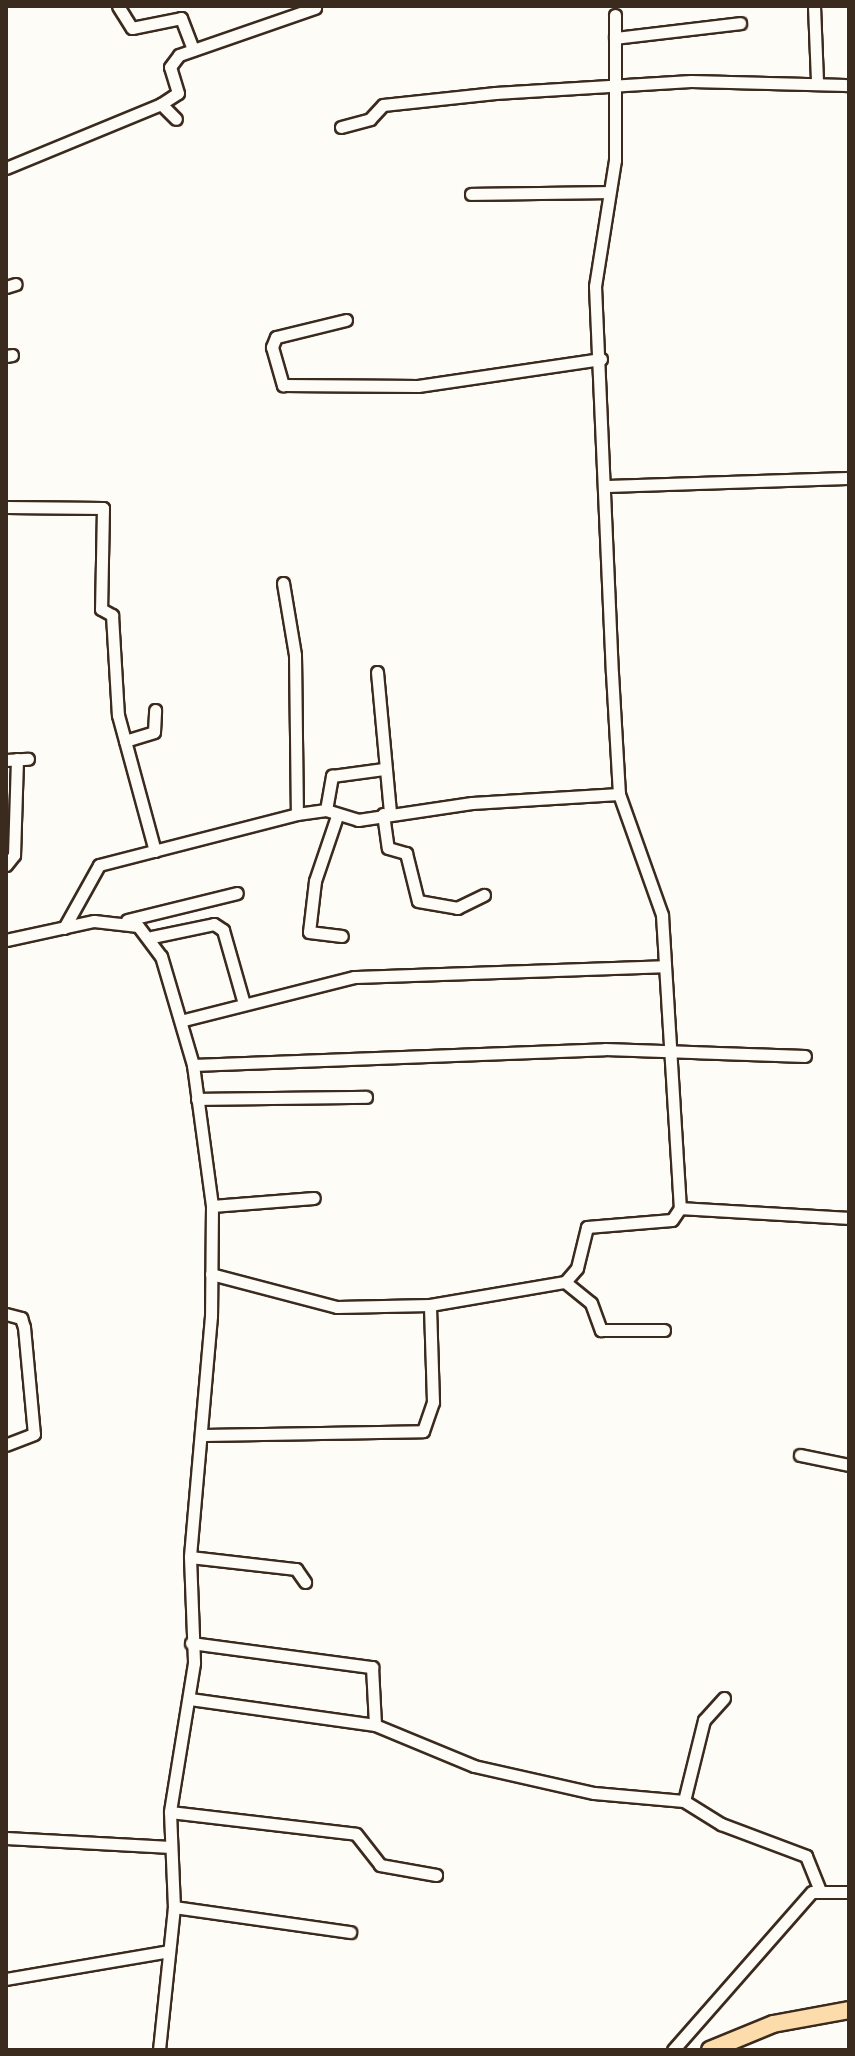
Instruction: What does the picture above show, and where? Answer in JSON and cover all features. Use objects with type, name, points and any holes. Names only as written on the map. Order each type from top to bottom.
[{"type":"highway","points":[[710,2050],[773,2024],[849,2010]]},
{"type":"street","points":[[118,6],[132,28],[181,18],[193,50]]},
{"type":"street","points":[[814,6],[817,81]]},
{"type":"street","points":[[6,168],[161,104],[178,93],[171,61],[193,50],[315,8]]},
{"type":"street","points":[[211,1274],[337,1307],[430,1305],[565,1282],[577,1268],[587,1227],[672,1220],[680,1208],[658,895],[630,839],[619,794],[596,266],[608,192],[617,90],[615,15]]},
{"type":"street","points":[[615,38],[740,23]]},
{"type":"street","points":[[341,127],[399,102],[617,90],[679,81],[817,81],[849,85]]},
{"type":"street","points":[[161,104],[176,119]]},
{"type":"street","points":[[471,194],[608,192]]},
{"type":"street","points":[[346,320],[276,337],[272,347],[283,385],[418,386],[601,359]]},
{"type":"street","points":[[605,486],[849,478]]},
{"type":"street","points":[[6,507],[103,508],[101,609],[112,615],[125,741],[155,851]]},
{"type":"street","points":[[283,583],[295,655],[297,814]]},
{"type":"street","points":[[377,672],[388,848],[406,853],[418,901],[457,908],[484,895]]},
{"type":"street","points":[[125,741],[155,731],[155,710]]},
{"type":"street","points":[[6,865],[14,855],[9,809],[17,759]]},
{"type":"street","points":[[326,810],[332,776],[384,769]]},
{"type":"street","points":[[64,928],[99,865],[297,814],[326,810],[337,816],[386,813],[619,794]]},
{"type":"street","points":[[337,816],[315,881],[309,932],[342,936]]},
{"type":"street","points":[[6,940],[121,921],[192,906],[212,894],[237,893]]},
{"type":"street","points":[[192,906],[206,920],[223,930],[243,1000]]},
{"type":"street","points":[[152,937],[206,920]]},
{"type":"street","points":[[121,921],[152,937],[184,1020],[212,1206],[204,1435],[190,1557],[190,1699],[170,1812],[174,1907],[159,2050]]},
{"type":"street","points":[[184,1020],[243,1000],[354,977],[665,966]]},
{"type":"street","points":[[193,1065],[317,1056],[667,1052],[805,1056]]},
{"type":"street","points":[[197,1099],[366,1097]]},
{"type":"street","points":[[212,1206],[314,1198]]},
{"type":"street","points":[[680,1208],[849,1218]]},
{"type":"street","points":[[565,1282],[591,1303],[601,1330],[664,1330]]},
{"type":"street","points":[[204,1435],[428,1429],[430,1305]]},
{"type":"street","points":[[6,1314],[21,1318],[24,1327],[34,1434],[6,1445]]},
{"type":"street","points":[[800,1455],[849,1465]]},
{"type":"street","points":[[190,1557],[296,1569],[305,1582]]},
{"type":"street","points":[[191,1643],[372,1667],[375,1725]]},
{"type":"street","points":[[684,1801],[704,1720],[724,1698]]},
{"type":"street","points":[[190,1699],[375,1725],[474,1766],[594,1793],[684,1801],[721,1824],[806,1856],[819,1888]]},
{"type":"street","points":[[170,1812],[356,1834],[380,1865],[436,1875]]},
{"type":"street","points":[[6,1838],[171,1847]]},
{"type":"street","points":[[819,1888],[849,1892]]},
{"type":"street","points":[[673,2050],[819,1888]]},
{"type":"street","points":[[174,1907],[350,1932]]},
{"type":"street","points":[[6,1979],[169,1951]]}]
